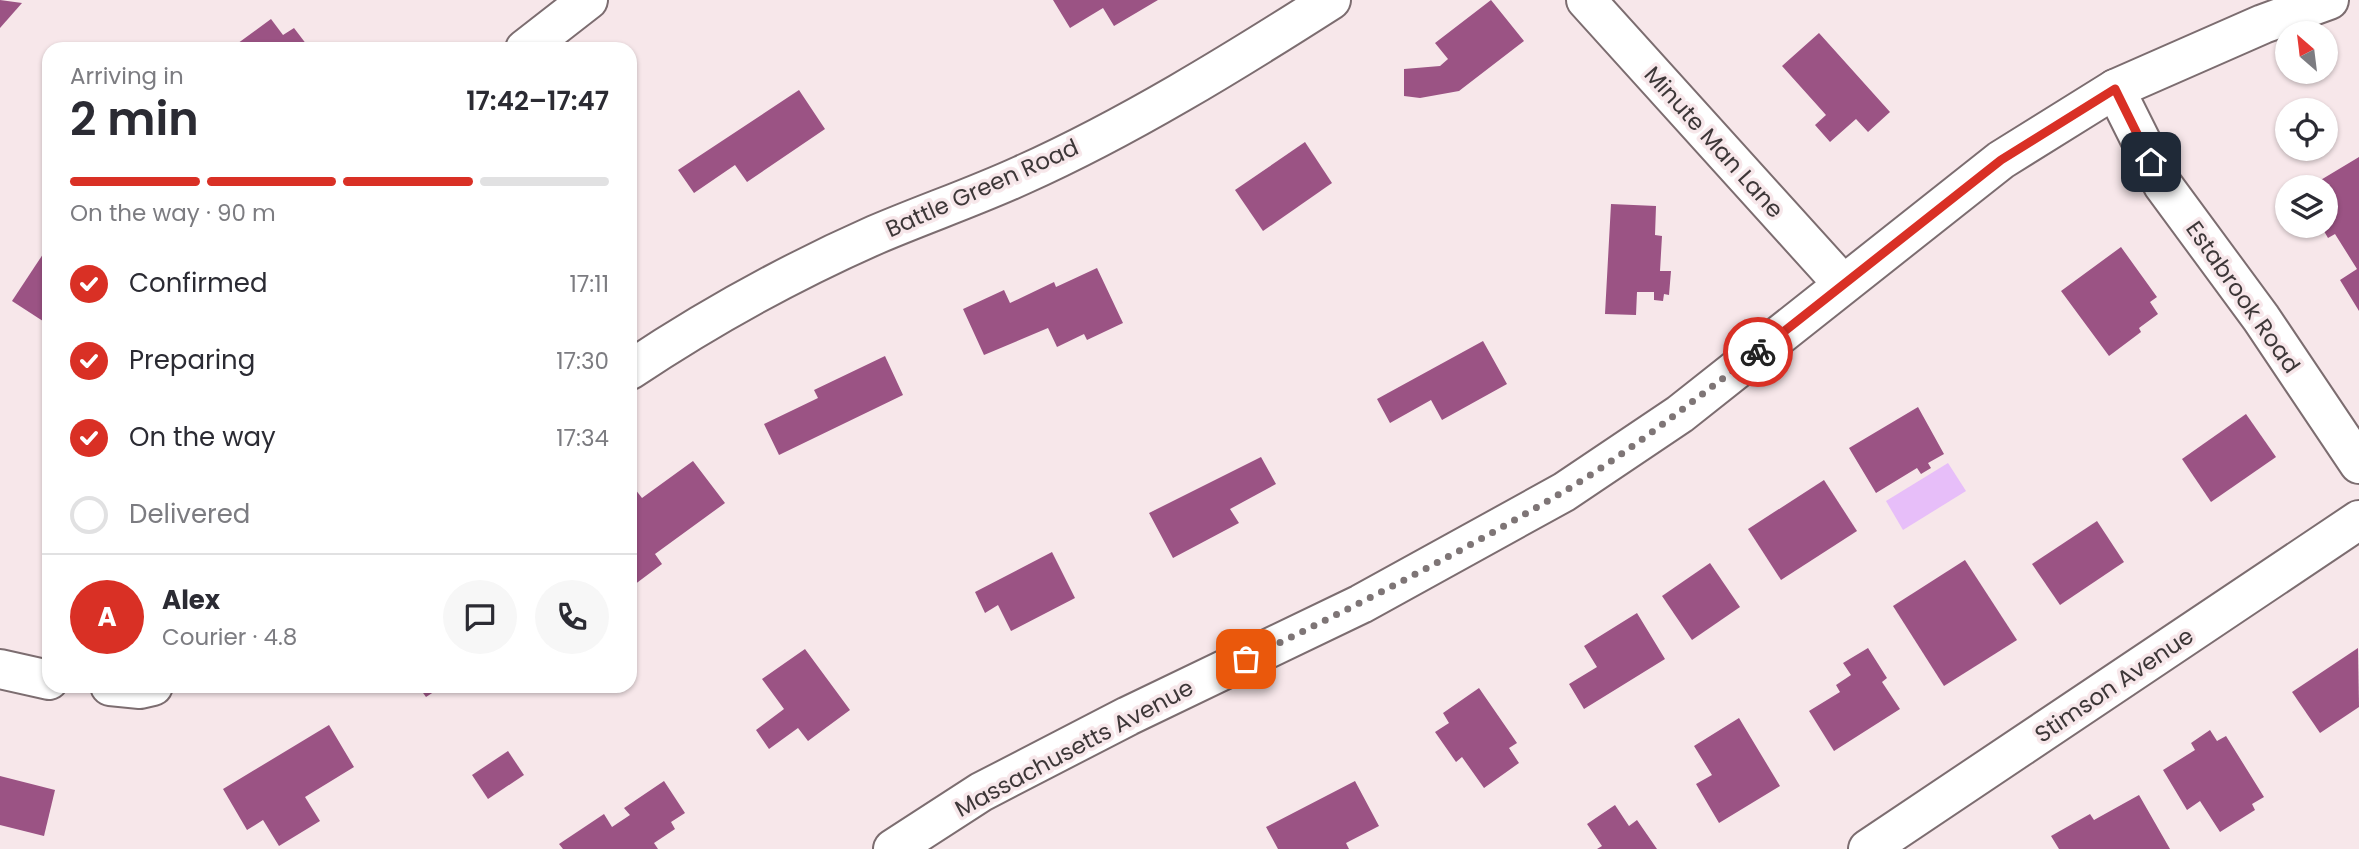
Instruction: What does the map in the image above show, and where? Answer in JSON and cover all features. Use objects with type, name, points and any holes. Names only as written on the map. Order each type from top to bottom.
[{"type":"street","points":[[534,42],[588,0]]},
{"type":"street","name":"Battle Green Road","points":[[637,365],[698,325],[777,282],[875,236],[1024,174],[1255,48],[1331,0]]},
{"type":"street","name":"Minute Man Lane","points":[[1586,0],[1842,283]]},
{"type":"street","name":"Massachusetts Avenue","points":[[893,849],[981,792],[1128,716],[1361,604],[1564,492],[1680,414],[1842,283],[2001,160],[2115,89],[2263,24],[2329,0]]},
{"type":"street","name":"Estabrook Road","points":[[2115,89],[2163,185],[2261,318],[2359,464]]},
{"type":"street","name":"Stimson Avenue","points":[[1868,849],[2359,520]]},
{"type":"street","points":[[0,669],[42,678]]},
{"type":"shaded area","points":[[1948,463],[1966,491],[1903,530],[1886,501]]},
{"type":"building","points":[[0,0],[22,3],[0,28]]},
{"type":"building","points":[[1053,0],[1158,0],[1114,26],[1103,8],[1070,28]]},
{"type":"building","points":[[1491,0],[1524,41],[1459,91],[1420,98],[1404,96],[1404,69],[1440,66],[1448,59],[1435,43]]},
{"type":"building","points":[[271,19],[283,35],[294,28],[305,42],[240,42]]},
{"type":"building","points":[[1819,33],[1890,112],[1868,132],[1856,119],[1830,142],[1815,125],[1826,115],[1782,66]]},
{"type":"building","points":[[799,90],[825,129],[747,182],[735,165],[694,193],[678,170]]},
{"type":"building","points":[[1305,142],[1332,183],[1263,231],[1235,190]]},
{"type":"building","points":[[2359,157],[2359,311],[2340,280],[2357,269],[2338,238],[2338,175],[2329,175]]},
{"type":"building","points":[[1611,204],[1656,206],[1655,235],[1662,236],[1660,271],[1671,271],[1669,295],[1664,294],[1663,301],[1654,300],[1654,292],[1637,292],[1636,315],[1605,314]]},
{"type":"building","points":[[2121,247],[2157,297],[2150,302],[2158,314],[2139,328],[2141,332],[2109,356],[2061,291]]},
{"type":"building","points":[[42,256],[42,320],[12,301]]},
{"type":"building","points":[[1097,268],[1123,323],[1087,340],[1084,334],[1057,347],[1048,328],[984,355],[963,309],[1004,290],[1010,303],[1054,282],[1056,287]]},
{"type":"building","points":[[1483,341],[1507,384],[1442,420],[1431,400],[1390,423],[1377,399]]},
{"type":"building","points":[[885,356],[903,395],[779,455],[764,424],[818,398],[814,390]]},
{"type":"building","points":[[1918,407],[1944,454],[1928,463],[1931,468],[1921,474],[1917,468],[1876,493],[1849,448]]},
{"type":"building","points":[[2246,414],[2276,457],[2211,502],[2182,459]]},
{"type":"building","points":[[1261,457],[1276,484],[1230,509],[1239,523],[1173,558],[1149,513]]},
{"type":"building","points":[[693,461],[725,503],[655,554],[662,564],[637,583],[637,492],[642,498]]},
{"type":"building","points":[[1824,480],[1857,531],[1781,580],[1748,529]]},
{"type":"building","points":[[2097,521],[2124,562],[2060,605],[2032,564]]},
{"type":"building","points":[[1052,552],[1075,598],[1011,631],[998,605],[985,613],[975,592]]},
{"type":"building","points":[[1965,560],[2017,640],[1944,686],[1893,606]]},
{"type":"building","points":[[1710,563],[1740,607],[1692,640],[1662,596]]},
{"type":"building","points":[[1637,613],[1665,659],[1584,709],[1569,684],[1597,667],[1584,646]]},
{"type":"building","points":[[1868,648],[1887,678],[1882,682],[1900,709],[1834,751],[1809,711],[1840,692],[1836,685],[1851,675],[1843,663]]},
{"type":"building","points":[[2358,648],[2359,707],[2320,733],[2292,692]]},
{"type":"building","points":[[805,649],[850,710],[808,741],[798,728],[769,749],[756,730],[784,709],[762,679]]},
{"type":"building","points":[[1479,688],[1517,743],[1509,748],[1519,763],[1484,788],[1462,757],[1456,762],[1435,732],[1449,723],[1443,713]]},
{"type":"building","points":[[1739,718],[1780,786],[1719,823],[1696,784],[1712,775],[1694,746]]},
{"type":"building","points":[[329,725],[354,767],[305,797],[320,821],[279,846],[263,820],[247,830],[223,789]]},
{"type":"building","points":[[2210,730],[2217,741],[2226,736],[2264,797],[2252,804],[2255,810],[2220,832],[2200,801],[2187,810],[2163,770],[2195,750],[2191,743]]},
{"type":"building","points":[[508,751],[524,775],[488,799],[472,775]]},
{"type":"building","points":[[0,776],[55,790],[44,836],[0,825]]},
{"type":"building","points":[[664,781],[685,813],[671,822],[675,829],[654,843],[658,849],[563,849],[559,844],[604,814],[612,827],[630,815],[624,808]]},
{"type":"building","points":[[1355,781],[1379,826],[1346,843],[1349,849],[1278,849],[1266,827]]},
{"type":"building","points":[[2139,795],[2170,849],[2059,849],[2051,836],[2090,814],[2094,820]]},
{"type":"building","points":[[1615,805],[1629,826],[1637,820],[1657,849],[1597,849],[1602,846],[1587,824]]},
{"type":"way so far","points":[[1246,659],[1361,604],[1564,492],[1680,414],[1758,352]]},
{"type":"route","points":[[1758,352],[2001,160],[2115,89],[2151,162]]}]
